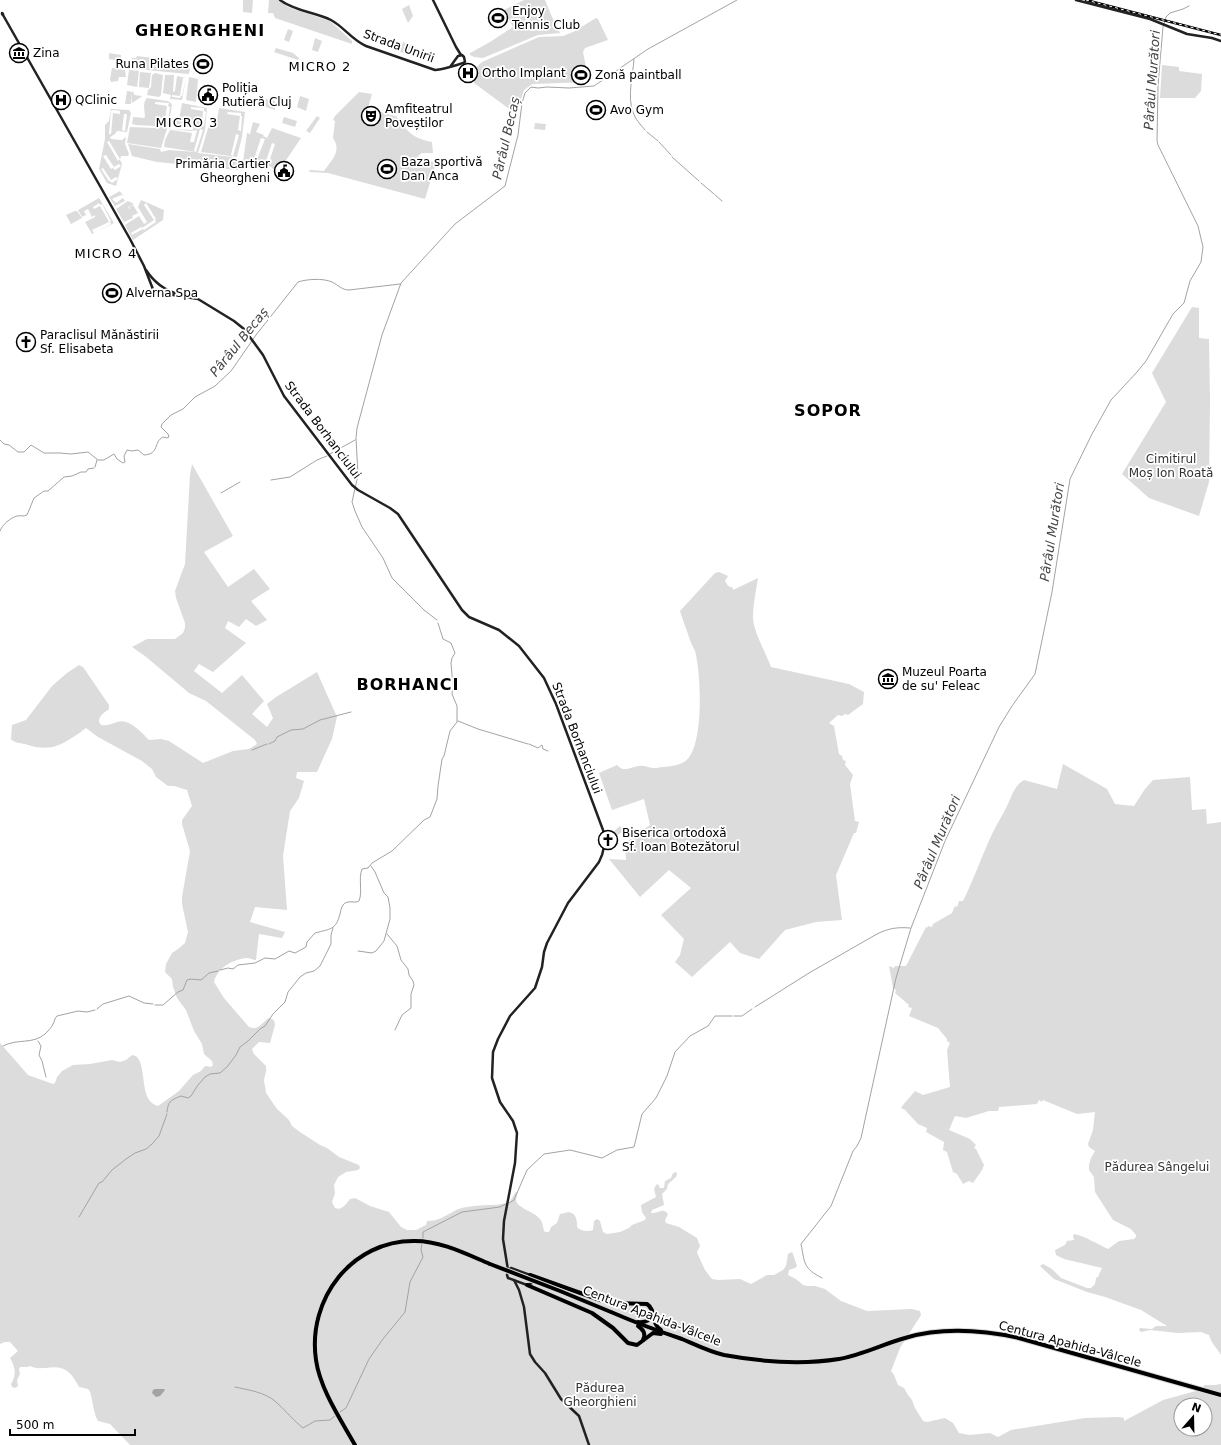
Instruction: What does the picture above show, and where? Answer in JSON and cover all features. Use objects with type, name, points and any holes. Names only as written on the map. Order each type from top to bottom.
[{"type":"highway","name":"Centura Apahida-Vâlcele","points":[[355,1445],[325,1388],[316,1361],[315,1330],[318,1315],[322,1303],[334,1282],[344,1270],[374,1250],[403,1242],[425,1241],[441,1245],[683,1340],[724,1354],[769,1361],[806,1362],[840,1359],[914,1336],[944,1332],[980,1332],[1019,1338],[1221,1395]]},
{"type":"highway","points":[[530,1275],[585,1296],[606,1302],[645,1304],[650,1306],[653,1311],[654,1322],[658,1328],[683,1340]]},
{"type":"highway","points":[[535,1289],[532,1282],[539,1278]]},
{"type":"highway","points":[[524,1284],[598,1317],[628,1343],[637,1345],[653,1333],[659,1333],[683,1340]]},
{"type":"highway","points":[[611,1312],[638,1322],[643,1322],[650,1319],[653,1311]]},
{"type":"highway","points":[[611,1312],[634,1323],[642,1329],[645,1335],[641,1343]]},
{"type":"main road","name":"Strada Unirii","points":[[280,0],[288,5],[331,20],[366,46],[435,70],[442,70],[459,64]]},
{"type":"main road","points":[[433,0],[456,47],[464,57],[465,60],[463,64],[459,64],[457,62],[456,47]]},
{"type":"main road","points":[[1076,0],[1161,23],[1187,34],[1221,41]]},
{"type":"main road","points":[[0,10],[153,280],[161,287],[174,293],[189,297]]},
{"type":"main road","points":[[457,58],[462,55]]},
{"type":"main road","name":"Strada Unirii","points":[[450,67],[457,58]]},
{"type":"main road","name":"Strada Borhanciului","points":[[144,266],[153,291],[157,294],[198,299],[205,302],[244,329],[263,354],[284,396],[354,487],[397,513],[464,612],[469,616],[496,628],[523,650],[548,685],[604,833],[601,859],[568,903],[547,943],[542,967],[535,988],[510,1016],[493,1052],[492,1078],[500,1102],[513,1121],[517,1133],[515,1163],[504,1221],[503,1248],[508,1270]]},
{"type":"main road","name":"Strada Borhanciului","points":[[507,1261],[511,1268]]},
{"type":"main road","points":[[519,1290],[519,1285],[524,1284],[532,1282],[530,1275],[511,1268],[508,1270],[508,1276],[524,1284]]},
{"type":"main road","points":[[514,1280],[519,1290],[524,1307],[530,1354],[534,1362],[545,1373],[561,1399],[579,1416],[588,1445]]},
{"type":"green space","points":[[243,0],[253,0],[252,13],[243,12]]},
{"type":"green space","points":[[269,0],[278,0],[288,7],[330,21],[352,41],[352,44],[275,18],[273,13],[268,13]]},
{"type":"green space","points":[[524,0],[545,0],[560,33],[538,35],[483,58],[470,55],[470,53],[513,27],[504,10]]},
{"type":"green space","points":[[409,5],[413,16],[408,23],[402,9]]},
{"type":"green space","name":"Enjoy Tennis Club","points":[[502,8],[506,17],[500,19],[502,24],[494,28],[492,24],[495,22],[491,14]]},
{"type":"green space","points":[[596,18],[598,19],[608,40],[585,48],[583,52],[589,82],[532,84],[524,90],[516,114],[474,83],[474,71],[482,62],[539,37],[563,36],[573,32]]},
{"type":"green space","points":[[288,29],[293,31],[289,42],[284,40]]},
{"type":"green space","points":[[315,38],[322,41],[318,52],[312,50]]},
{"type":"green space","points":[[403,42],[411,45],[408,54],[400,52]]},
{"type":"green space","points":[[276,48],[293,53],[299,58],[298,60],[274,52]]},
{"type":"green space","points":[[109,53],[121,55],[121,61],[109,59]]},
{"type":"green space","points":[[137,56],[161,59],[160,65],[163,65],[165,59],[187,62],[186,67],[190,69],[189,73],[136,69],[136,66],[130,65],[132,58],[136,58]]},
{"type":"green space","points":[[1162,65],[1179,67],[1179,71],[1202,74],[1201,91],[1195,98],[1160,98]]},
{"type":"green space","points":[[112,68],[125,70],[126,77],[119,77],[118,81],[111,82],[110,79]]},
{"type":"green space","points":[[129,70],[139,71],[137,87],[127,85]]},
{"type":"green space","points":[[140,72],[151,73],[149,88],[139,87]]},
{"type":"green space","points":[[155,73],[163,75],[161,95],[159,97],[147,95],[148,90],[151,87],[152,75]]},
{"type":"green space","points":[[165,75],[174,75],[173,92],[175,91],[177,76],[186,78],[182,100],[170,99],[171,95],[163,93]],"holes":[[[183,78],[186,78],[182,96],[180,98],[172,97],[172,95],[180,96]]]},
{"type":"green space","points":[[189,77],[198,79],[196,102],[186,100]]},
{"type":"green space","points":[[133,90],[134,95],[142,96],[132,103],[132,92],[131,104],[125,104],[127,91],[133,92]]},
{"type":"green space","points":[[359,92],[372,94],[368,108],[396,116],[411,134],[432,142],[433,153],[422,153],[417,157],[436,163],[425,199],[328,173],[309,172],[310,170],[324,171],[333,159],[337,147],[333,138],[335,121],[333,120],[335,116]]},
{"type":"green space","points":[[300,96],[309,99],[306,111],[297,107]]},
{"type":"green space","points":[[147,98],[167,101],[172,105],[169,122],[161,148],[127,143],[130,127],[155,128],[155,126],[132,124],[133,117],[145,117],[145,100]],"holes":[[[155,102],[169,103],[168,106],[170,107],[168,121],[165,120],[167,106],[155,104]]]},
{"type":"green space","points":[[264,100],[275,101],[275,110],[263,106]]},
{"type":"green space","points":[[182,103],[207,108],[205,130],[198,153],[232,157],[232,162],[239,159],[238,170],[157,162],[132,156],[128,144],[160,149],[161,152],[169,150],[196,152],[164,147],[165,140],[170,130],[192,133],[190,142],[194,142],[197,130],[191,131],[169,129],[172,120],[179,120]],"holes":[[[191,107],[204,108],[204,111],[206,112],[204,126],[202,125],[203,111],[191,109]],[[179,125],[193,128],[193,130],[171,129],[172,126],[178,127]],[[200,129],[203,130],[196,152],[194,151]]]},
{"type":"green space","points":[[219,108],[245,112],[242,137],[237,157],[201,152],[209,125],[216,126]],"holes":[[[228,112],[241,113],[241,131],[238,130],[240,116],[227,114]],[[236,134],[239,135],[233,156],[231,155]]]},
{"type":"green space","points":[[111,109],[129,110],[131,113],[127,132],[117,131],[110,137],[111,139],[122,140],[126,137],[125,144],[129,154],[128,156],[121,156],[120,160],[122,164],[118,179],[116,186],[107,183],[99,169],[105,139],[105,125],[109,121]],"holes":[[[111,111],[120,111],[120,114],[113,113],[111,134],[109,134]],[[124,114],[127,114],[125,131],[122,130]],[[109,141],[120,159],[118,161],[107,142]],[[106,155],[114,167],[119,164],[121,166],[115,170],[113,168],[111,169],[103,156]],[[103,168],[111,180],[116,177],[118,179],[112,183],[109,181],[101,169]]]},
{"type":"green space","points":[[317,116],[320,118],[310,133],[306,131]]},
{"type":"green space","points":[[284,117],[297,121],[295,127],[282,123]]},
{"type":"green space","points":[[253,122],[260,124],[256,132],[267,138],[272,128],[301,138],[282,166],[277,170],[274,170],[269,165],[262,164],[261,161],[243,162],[243,170],[242,169],[247,133],[250,134]],"holes":[[[261,138],[265,139],[258,157],[255,156]],[[272,143],[275,144],[269,162],[266,161]]]},
{"type":"green space","points":[[535,123],[546,124],[545,130],[534,129]]},
{"type":"green space","points":[[120,191],[123,196],[121,195],[112,199],[116,203],[123,198],[125,201],[115,206],[109,197]]},
{"type":"green space","points":[[99,198],[114,223],[94,233],[92,234],[85,222],[95,217],[95,215],[92,217],[88,209],[84,211],[86,215],[82,217],[78,210]],"holes":[[[99,203],[100,205],[102,204],[111,221],[111,224],[94,233],[92,230],[109,222],[100,206],[94,209],[93,207]]]},
{"type":"green space","points":[[141,200],[164,210],[163,220],[133,240],[125,225],[139,216],[144,224],[147,222],[138,207]],"holes":[[[146,203],[156,219],[156,222],[144,230],[143,229],[132,235],[131,233],[154,220],[144,205]]]},
{"type":"green space","points":[[128,201],[134,204],[128,207],[130,210],[129,207],[133,205],[138,213],[132,216],[133,218],[124,222],[116,209]]},
{"type":"green space","points":[[77,211],[82,218],[71,224],[66,215]]},
{"type":"green space","name":"Cimitirul Moș Ion Roată","points":[[1192,307],[1199,308],[1199,338],[1209,339],[1209,482],[1199,516],[1149,498],[1122,474],[1166,402],[1152,373]]},
{"type":"green space","name":"Pădurea Gheorghieni","points":[[192,464],[233,536],[204,552],[228,587],[254,569],[270,589],[251,601],[267,620],[256,626],[246,619],[239,627],[228,621],[225,628],[246,643],[213,672],[199,664],[194,671],[222,693],[242,675],[264,701],[252,714],[267,727],[273,718],[267,704],[317,672],[337,717],[332,739],[317,772],[297,772],[296,778],[304,781],[299,798],[290,811],[283,856],[287,910],[255,907],[250,922],[285,932],[282,938],[259,934],[256,960],[247,958],[231,962],[218,972],[214,982],[224,998],[249,1027],[258,1027],[269,1018],[274,1020],[275,1025],[270,1043],[259,1042],[252,1049],[254,1054],[266,1066],[264,1080],[266,1093],[277,1109],[289,1120],[292,1126],[300,1132],[339,1157],[359,1165],[360,1168],[358,1170],[346,1172],[338,1177],[334,1185],[335,1193],[332,1202],[335,1208],[342,1208],[350,1199],[355,1198],[370,1206],[389,1212],[401,1227],[407,1230],[416,1230],[426,1225],[427,1221],[439,1219],[456,1210],[474,1206],[509,1203],[518,1191],[516,1200],[517,1203],[539,1218],[545,1232],[549,1232],[551,1227],[557,1223],[560,1214],[569,1212],[574,1214],[577,1220],[577,1227],[580,1229],[587,1231],[593,1230],[594,1221],[597,1219],[600,1221],[603,1232],[607,1234],[620,1232],[645,1220],[646,1218],[642,1212],[641,1205],[656,1197],[654,1189],[656,1185],[658,1184],[660,1188],[664,1188],[665,1181],[671,1178],[673,1173],[676,1172],[676,1177],[668,1184],[667,1189],[662,1194],[664,1205],[652,1210],[651,1213],[662,1211],[666,1212],[668,1214],[665,1220],[666,1223],[679,1227],[697,1238],[700,1246],[697,1252],[698,1255],[705,1270],[712,1279],[740,1279],[751,1284],[767,1275],[774,1275],[783,1270],[786,1266],[788,1254],[792,1252],[797,1266],[789,1270],[788,1275],[803,1285],[825,1289],[841,1301],[867,1311],[912,1309],[920,1311],[921,1315],[900,1348],[891,1371],[898,1385],[904,1388],[912,1400],[923,1421],[927,1422],[945,1418],[953,1423],[959,1433],[969,1435],[990,1433],[998,1437],[1011,1430],[1085,1418],[1119,1417],[1124,1418],[1124,1421],[1163,1400],[1173,1397],[1173,1437],[1213,1437],[1213,1397],[1174,1397],[1203,1389],[1204,1385],[1221,1384],[1221,1445],[130,1445],[110,1424],[98,1421],[89,1390],[79,1387],[73,1377],[63,1369],[53,1367],[20,1367],[20,1374],[17,1380],[18,1386],[15,1388],[12,1387],[11,1384],[15,1371],[10,1358],[18,1351],[10,1342],[0,1344],[0,1043],[28,1075],[53,1084],[62,1071],[73,1065],[112,1060],[120,1062],[126,1060],[132,1055],[136,1056],[140,1061],[142,1068],[145,1091],[148,1098],[152,1103],[158,1106],[179,1091],[193,1075],[201,1071],[205,1066],[211,1067],[213,1065],[212,1061],[204,1054],[202,1044],[194,1031],[186,1010],[177,998],[172,979],[165,972],[166,964],[172,953],[185,943],[188,932],[182,904],[190,851],[182,820],[192,806],[187,790],[174,786],[168,786],[156,777],[152,769],[142,761],[98,737],[86,728],[59,745],[41,748],[17,743],[11,739],[12,725],[26,720],[52,686],[79,665],[83,667],[109,705],[109,709],[102,714],[100,718],[99,722],[101,725],[121,721],[126,722],[134,726],[149,740],[161,739],[169,741],[203,763],[233,751],[249,749],[257,744],[255,740],[206,701],[189,693],[132,647],[147,639],[175,639],[183,633],[185,623],[175,591],[185,564],[190,475]]},
{"type":"green space","points":[[719,572],[728,576],[725,581],[728,586],[733,588],[733,590],[758,578],[753,618],[758,636],[771,667],[849,684],[864,692],[863,704],[848,715],[838,715],[829,723],[834,726],[839,754],[842,756],[843,760],[846,761],[845,765],[853,775],[850,784],[855,821],[859,822],[856,833],[854,833],[836,875],[842,920],[816,922],[785,930],[759,959],[740,953],[730,942],[692,977],[675,962],[680,955],[684,939],[661,915],[691,888],[669,870],[640,897],[609,859],[626,860],[625,843],[650,825],[644,799],[612,810],[599,773],[617,765],[622,769],[641,766],[655,768],[674,766],[681,764],[691,755],[695,743],[700,710],[699,676],[695,651],[680,611],[715,573]]},
{"type":"green space","name":"Pădurea Sângelui","points":[[1063,764],[1107,789],[1115,804],[1134,806],[1153,780],[1190,777],[1192,810],[1206,809],[1207,824],[1221,822],[1221,1355],[1209,1335],[1201,1332],[1178,1333],[1150,1330],[1141,1332],[1139,1330],[1140,1328],[1152,1329],[1156,1326],[1167,1326],[1141,1310],[1054,1279],[1040,1266],[1043,1264],[1052,1269],[1061,1278],[1087,1288],[1091,1288],[1095,1284],[1096,1278],[1098,1277],[1102,1268],[1064,1259],[1056,1255],[1055,1250],[1065,1245],[1067,1241],[1074,1240],[1074,1234],[1087,1238],[1108,1249],[1119,1241],[1134,1239],[1136,1237],[1131,1229],[1113,1220],[1095,1192],[1094,1177],[1089,1170],[1089,1165],[1095,1151],[1089,1147],[1088,1144],[1093,1130],[1095,1112],[1077,1114],[1043,1100],[1042,1102],[1039,1100],[1037,1104],[999,1107],[998,1111],[989,1111],[966,1118],[955,1116],[949,1130],[970,1139],[976,1145],[974,1148],[976,1149],[984,1165],[973,1183],[969,1181],[963,1184],[957,1174],[953,1172],[947,1152],[943,1150],[944,1142],[926,1132],[927,1128],[918,1124],[905,1110],[901,1108],[915,1091],[923,1095],[950,1087],[947,1050],[950,1043],[938,1028],[909,1016],[912,1008],[908,1007],[909,1005],[895,993],[896,990],[893,988],[889,966],[894,968],[895,966],[906,966],[926,927],[932,927],[933,924],[952,913],[955,906],[957,907],[959,901],[963,901],[993,832],[1018,785],[1024,780],[1057,789]]},
{"type":"green space","points":[[620,826],[623,831],[612,840],[609,835]]},
{"type":"shaded area","points":[[155,1389],[165,1390],[160,1396],[156,1397],[152,1393]]},
{"type":"waterway","name":"Pârâul Becaș","points":[[437,620],[424,610],[392,578],[383,558],[362,527],[352,502],[358,475],[356,438],[357,428],[382,335],[401,283],[455,224],[505,186],[518,135],[522,103],[525,93],[531,87],[569,88],[594,86],[648,49],[737,0]]},
{"type":"waterway","name":"Pârâul Murători","points":[[822,1278],[811,1271],[806,1265],[801,1244],[831,1206],[853,1151],[861,1138],[896,978],[911,928],[945,841],[999,727],[1035,674],[1052,592],[1070,479],[1092,434],[1111,400],[1146,361],[1173,314],[1184,303],[1190,281],[1201,262],[1203,247],[1198,226],[1157,141],[1158,85],[1163,27],[1166,17],[1170,13],[1189,6]]},
{"type":"waterway","points":[[634,59],[630,93],[631,106],[635,117],[645,130]]},
{"type":"waterway","points":[[647,132],[658,141]]},
{"type":"waterway","points":[[659,142],[671,155]]},
{"type":"waterway","points":[[672,157],[699,181]]},
{"type":"waterway","points":[[701,183],[714,194]]},
{"type":"waterway","points":[[715,195],[722,201]]},
{"type":"waterway","name":"Pârâul Becaș","points":[[0,440],[18,452],[24,452],[31,445],[44,453],[71,454],[88,452],[98,460],[104,460],[114,454],[117,459],[123,463],[125,462],[124,456],[127,450],[138,450],[144,455],[149,454],[154,450],[160,439],[163,437],[169,437],[161,427],[162,424],[171,415],[183,409],[195,397],[215,386],[231,371],[256,335],[298,282],[320,279],[332,282],[344,289],[349,290],[400,284]]},
{"type":"waterway","points":[[330,454],[355,440]]},
{"type":"waterway","points":[[271,480],[290,477],[317,460],[327,456]]},
{"type":"waterway","points":[[95,467],[97,460]]},
{"type":"waterway","points":[[0,531],[4,524],[12,518],[27,515],[34,498],[44,491],[48,491],[64,477],[86,472],[88,469],[94,468]]},
{"type":"waterway","points":[[221,493],[240,482]]},
{"type":"waterway","name":"Pârâul Becaș","points":[[220,970],[228,968],[233,969],[238,965],[255,963],[265,958],[275,959],[289,951],[295,953],[306,947],[307,942],[315,933],[332,928],[337,923],[342,907],[345,903],[359,901],[361,893],[360,877],[362,869],[368,868],[372,863],[392,851],[424,820],[430,817],[437,799],[442,759],[450,731],[457,722],[457,706],[452,694],[453,686],[451,663],[455,653],[451,643],[443,639],[438,623]]},
{"type":"waterway","points":[[269,744],[275,741],[277,737],[291,730],[303,729],[320,720],[351,712]]},
{"type":"waterway","points":[[458,721],[478,729],[528,744]]},
{"type":"waterway","points":[[252,750],[267,744]]},
{"type":"waterway","points":[[529,744],[538,748],[542,745],[543,749],[548,751]]},
{"type":"waterway","points":[[358,951],[372,953],[376,951],[384,941],[390,919],[388,897],[384,893],[371,866]]},
{"type":"waterway","points":[[167,1112],[168,1105],[172,1100],[181,1096],[188,1098],[205,1077],[210,1074],[220,1073],[227,1067],[240,1047],[265,1026],[273,1014],[285,1002],[288,992],[300,977],[306,973],[314,971],[320,966],[331,944],[333,928]]},
{"type":"waterway","name":"Pârâul Murători","points":[[755,1007],[809,973],[877,934],[894,928],[910,928]]},
{"type":"waterway","points":[[387,934],[397,946],[401,960],[408,969],[414,985],[411,994],[411,1008],[402,1015],[395,1030]]},
{"type":"waterway","points":[[155,1005],[163,1005],[178,992],[183,990],[187,980],[201,980],[209,973],[218,971]]},
{"type":"waterway","points":[[97,1009],[103,1004],[129,996],[144,1003],[153,1004]]},
{"type":"waterway","points":[[734,1016],[742,1016],[752,1009]]},
{"type":"waterway","points":[[3,1046],[14,1042],[30,1041],[40,1037],[51,1028],[57,1016],[78,1011],[87,1012],[95,1010]]},
{"type":"waterway","name":"Pârâul Murători","points":[[509,1203],[514,1200],[527,1170],[544,1154],[570,1150],[602,1158],[617,1150],[634,1147],[642,1114],[656,1098],[667,1076],[675,1052],[690,1036],[708,1026],[715,1016],[732,1016]]},
{"type":"waterway","points":[[38,1041],[41,1046],[39,1055],[46,1077]]},
{"type":"waterway","points":[[79,1217],[99,1183],[102,1182],[112,1170],[126,1159],[135,1153],[146,1149],[159,1136],[167,1114]]},
{"type":"waterway","name":"Pârâul Murători","points":[[423,1239],[423,1232],[462,1212],[500,1207],[506,1204]]},
{"type":"waterway","name":"Pârâul Murători","points":[[340,1412],[346,1408],[369,1359],[405,1312],[410,1282],[423,1257],[421,1250],[422,1243]]},
{"type":"waterway","name":"Pârâul Murători","points":[[235,1387],[256,1392],[272,1399],[303,1428],[315,1421],[330,1420],[336,1415]]},
{"type":"railway","points":[[1086,0],[1221,35]]},
{"type":"place","name":"Enjoy Tennis Club","points":[[498,18]]},
{"type":"place","name":"Zina","points":[[19,53]]},
{"type":"place","name":"Runa Pilates","points":[[203,64]]},
{"type":"place","name":"Ortho Implant","points":[[468,73]]},
{"type":"place","name":"Zonă paintball","points":[[581,75]]},
{"type":"place","name":"Poliția Rutieră Cluj","points":[[208,95]]},
{"type":"place","name":"QClinic","points":[[61,100]]},
{"type":"place","name":"Avo Gym","points":[[596,110]]},
{"type":"place","name":"Amfiteatrul Poveștilor","points":[[371,116]]},
{"type":"place","name":"Baza sportivă Dan Anca","points":[[387,169]]},
{"type":"place","name":"Primăria Cartier Gheorgheni","points":[[284,171]]},
{"type":"place","name":"Alverna Spa","points":[[112,293]]},
{"type":"place","name":"Paraclisul Mănăstirii Sf. Elisabeta","points":[[26,342]]},
{"type":"place","name":"Muzeul Poarta de su' Feleac","points":[[888,679]]},
{"type":"place","name":"Biserica ortodoxă Sf. Ioan Botezătorul","points":[[608,840]]},
{"type":"district","name":"GHEORGHENI","points":[[200,30]]},
{"type":"district","name":"MICRO 2","points":[[320,66]]},
{"type":"district","name":"MICRO 3","points":[[187,122]]},
{"type":"district","name":"MICRO 4","points":[[106,253]]},
{"type":"district","name":"SOPOR","points":[[828,410]]},
{"type":"district","name":"BORHANCI","points":[[408,684]]}]
